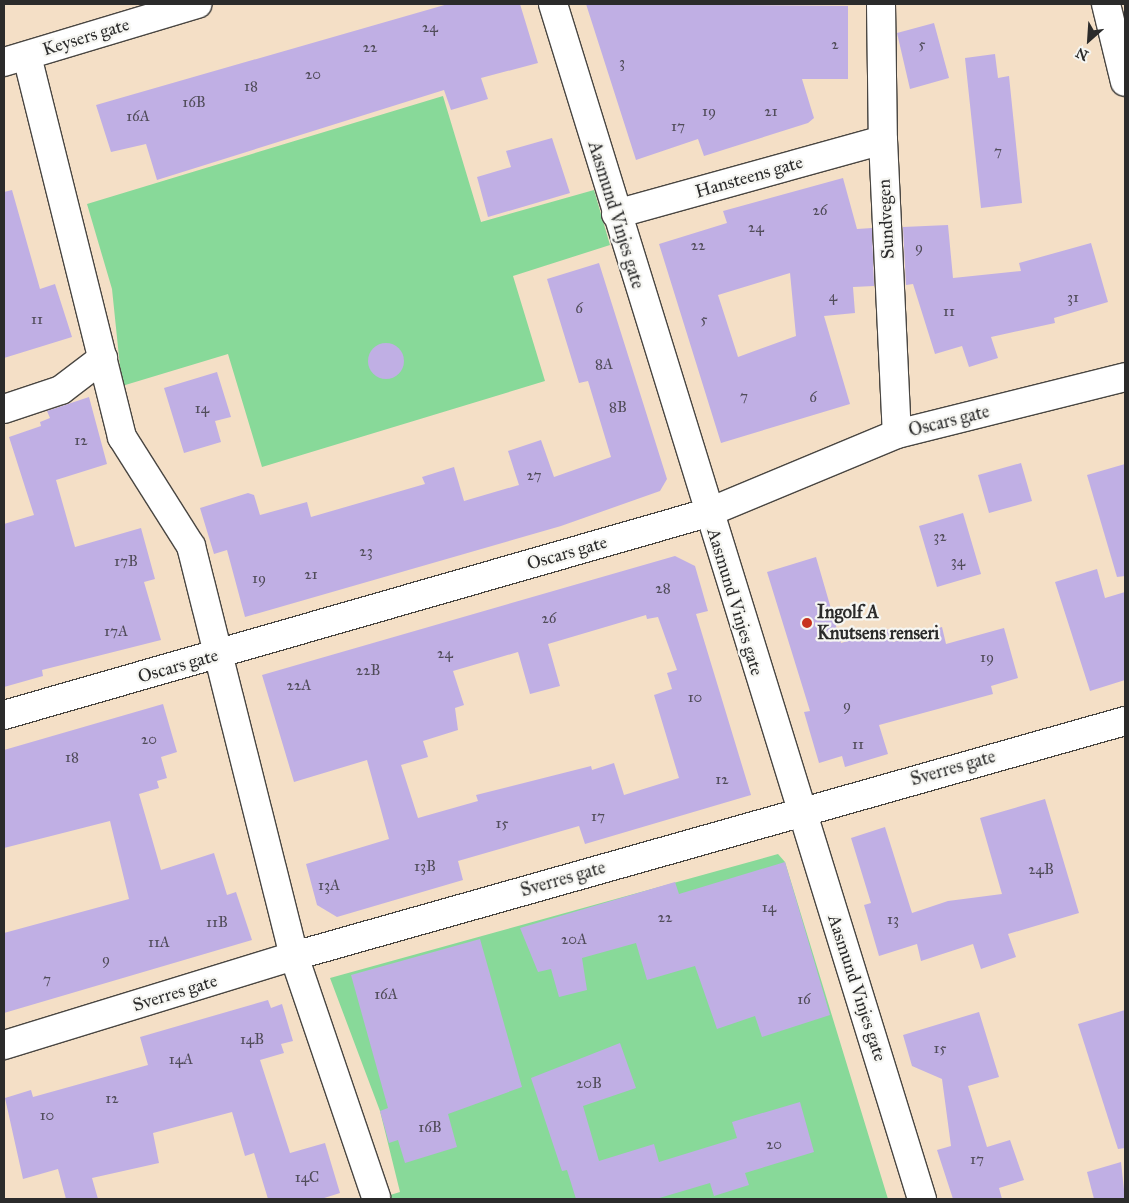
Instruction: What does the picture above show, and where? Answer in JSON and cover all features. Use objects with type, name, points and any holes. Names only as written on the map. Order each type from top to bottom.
[{"type":"street","name":"Keysers gate","points":[[15,59],[196,4]]},
{"type":"street","name":"Aasmund Vinjes gate","points":[[552,4],[707,513],[922,1199]]},
{"type":"street","name":"Sundvegen","points":[[881,4],[882,140],[897,434]]},
{"type":"street","points":[[1106,4],[1125,82]]},
{"type":"street","points":[[15,59],[103,358],[122,436],[191,546],[216,655],[294,956],[376,1197]]},
{"type":"street","name":"Hansteens gate","points":[[616,214],[882,140]]},
{"type":"street","points":[[4,409],[61,390],[103,358]]},
{"type":"street","name":"Oscars gate","points":[[4,715],[707,513],[897,434],[1125,377]]},
{"type":"street","name":"Sverres gate","points":[[4,1046],[294,956],[1125,721]]},
{"type":"green space","points":[[443,96],[481,222],[594,190],[610,245],[513,276],[545,381],[262,467],[228,354],[122,386],[112,289],[87,204]]},
{"type":"green space","points":[[778,854],[785,862],[888,1199],[377,1199],[400,1192],[380,1111],[330,978]]},
{"type":"building","points":[[448,4],[520,4],[538,63],[481,78],[488,99],[451,110],[444,90],[157,180],[146,144],[111,152],[96,105]]},
{"type":"building","points":[[586,4],[848,6],[848,79],[802,79],[814,118],[808,123],[704,156],[698,139],[636,160]]},
{"type":"building","points":[[934,23],[949,78],[910,89],[897,33]]},
{"type":"building","points":[[995,54],[998,78],[1009,76],[1022,203],[981,208],[965,58]]},
{"type":"building","points":[[552,138],[570,193],[488,217],[477,177],[511,167],[506,151]]},
{"type":"building","points":[[843,178],[857,229],[872,228],[874,286],[853,287],[855,313],[824,316],[850,404],[721,443],[659,244],[727,223],[723,211]],"holes":[[[790,273],[796,336],[738,357],[718,295]]]},
{"type":"building","points":[[12,190],[40,289],[55,284],[72,337],[4,358],[4,192]]},
{"type":"building","points":[[948,225],[953,278],[1021,271],[1019,263],[1091,243],[1108,302],[1054,318],[1055,323],[991,337],[998,358],[969,367],[962,346],[935,354],[913,284],[906,285],[903,227]]},
{"type":"building","points":[[599,263],[667,479],[660,491],[561,526],[245,617],[227,550],[214,554],[200,508],[248,493],[254,495],[260,515],[307,502],[311,517],[425,484],[422,477],[454,467],[464,501],[519,485],[508,451],[541,440],[554,477],[611,457],[588,381],[579,383],[547,279]]},
{"type":"building","points":[[386,343],[399,348],[404,361],[399,374],[386,379],[373,374],[368,361],[373,348]]},
{"type":"building","points":[[217,372],[231,417],[215,421],[221,442],[184,453],[164,388]]},
{"type":"building","points":[[89,397],[107,464],[56,480],[75,547],[141,528],[155,579],[144,582],[161,640],[42,670],[43,676],[4,687],[4,524],[34,515],[9,437],[41,426],[40,422],[50,418],[47,411]]},
{"type":"building","points":[[1021,463],[1032,501],[989,513],[978,475]]},
{"type":"building","points":[[1125,464],[1125,576],[1117,577],[1087,475]]},
{"type":"building","points":[[963,513],[981,574],[937,587],[919,526]]},
{"type":"building","points":[[675,556],[695,566],[708,611],[696,614],[751,795],[585,844],[579,826],[458,861],[463,880],[337,917],[317,905],[306,864],[389,839],[367,760],[294,782],[262,675]],"holes":[[[646,615],[647,619],[658,617],[677,670],[667,673],[672,689],[654,695],[679,778],[624,795],[614,763],[592,770],[591,766],[476,795],[478,801],[418,818],[401,765],[428,757],[423,741],[458,730],[455,708],[464,705],[453,671],[518,652],[530,694],[560,686],[548,644]]]},
{"type":"building","points":[[816,557],[841,643],[889,629],[893,642],[942,627],[946,644],[1004,628],[1018,678],[991,686],[993,694],[879,725],[888,754],[845,767],[842,756],[819,763],[804,712],[810,711],[767,572]]},
{"type":"building","points":[[1097,569],[1105,598],[1125,592],[1125,680],[1090,691],[1055,582]]},
{"type":"building","points":[[163,704],[177,752],[161,757],[167,778],[157,781],[159,788],[139,794],[161,870],[214,853],[227,895],[236,892],[252,940],[4,1013],[4,933],[129,899],[110,821],[4,848],[4,750]]},
{"type":"building","points":[[1045,799],[1079,913],[1008,934],[1016,957],[981,969],[973,944],[921,961],[917,944],[879,956],[864,905],[871,903],[851,838],[885,827],[912,913],[948,901],[1002,894],[980,818]]},
{"type":"building","points":[[785,862],[830,1015],[762,1037],[755,1016],[717,1029],[695,966],[647,980],[636,943],[582,958],[587,990],[559,997],[551,969],[538,972],[520,928],[675,882],[679,894]]},
{"type":"building","points":[[480,939],[522,1087],[448,1114],[457,1147],[405,1163],[398,1140],[389,1143],[380,1111],[388,1108],[351,975]]},
{"type":"building","points":[[268,1000],[271,1008],[282,1004],[293,1041],[281,1044],[284,1053],[260,1060],[290,1153],[325,1143],[340,1193],[321,1199],[268,1199],[254,1153],[245,1156],[232,1112],[153,1133],[159,1163],[92,1178],[98,1199],[66,1199],[58,1169],[23,1179],[5,1098],[31,1090],[33,1097],[148,1065],[140,1037]]},
{"type":"building","points":[[1125,1010],[1125,1148],[1118,1149],[1078,1024]]},
{"type":"building","points":[[979,1012],[999,1077],[968,1086],[987,1147],[1010,1140],[1024,1180],[999,1188],[1002,1199],[953,1199],[937,1150],[951,1146],[942,1079],[912,1066],[903,1035]]},
{"type":"building","points":[[620,1043],[636,1088],[583,1106],[599,1161],[654,1144],[659,1162],[737,1138],[732,1122],[800,1102],[814,1152],[745,1173],[749,1185],[714,1196],[710,1183],[656,1199],[576,1199],[567,1170],[562,1171],[531,1078]]},
{"type":"building","points":[[1121,1162],[1125,1199],[1094,1199],[1087,1172]]},
{"type":"place","name":"Ingolf A Knutsens renseri","points":[[807,623]]}]
